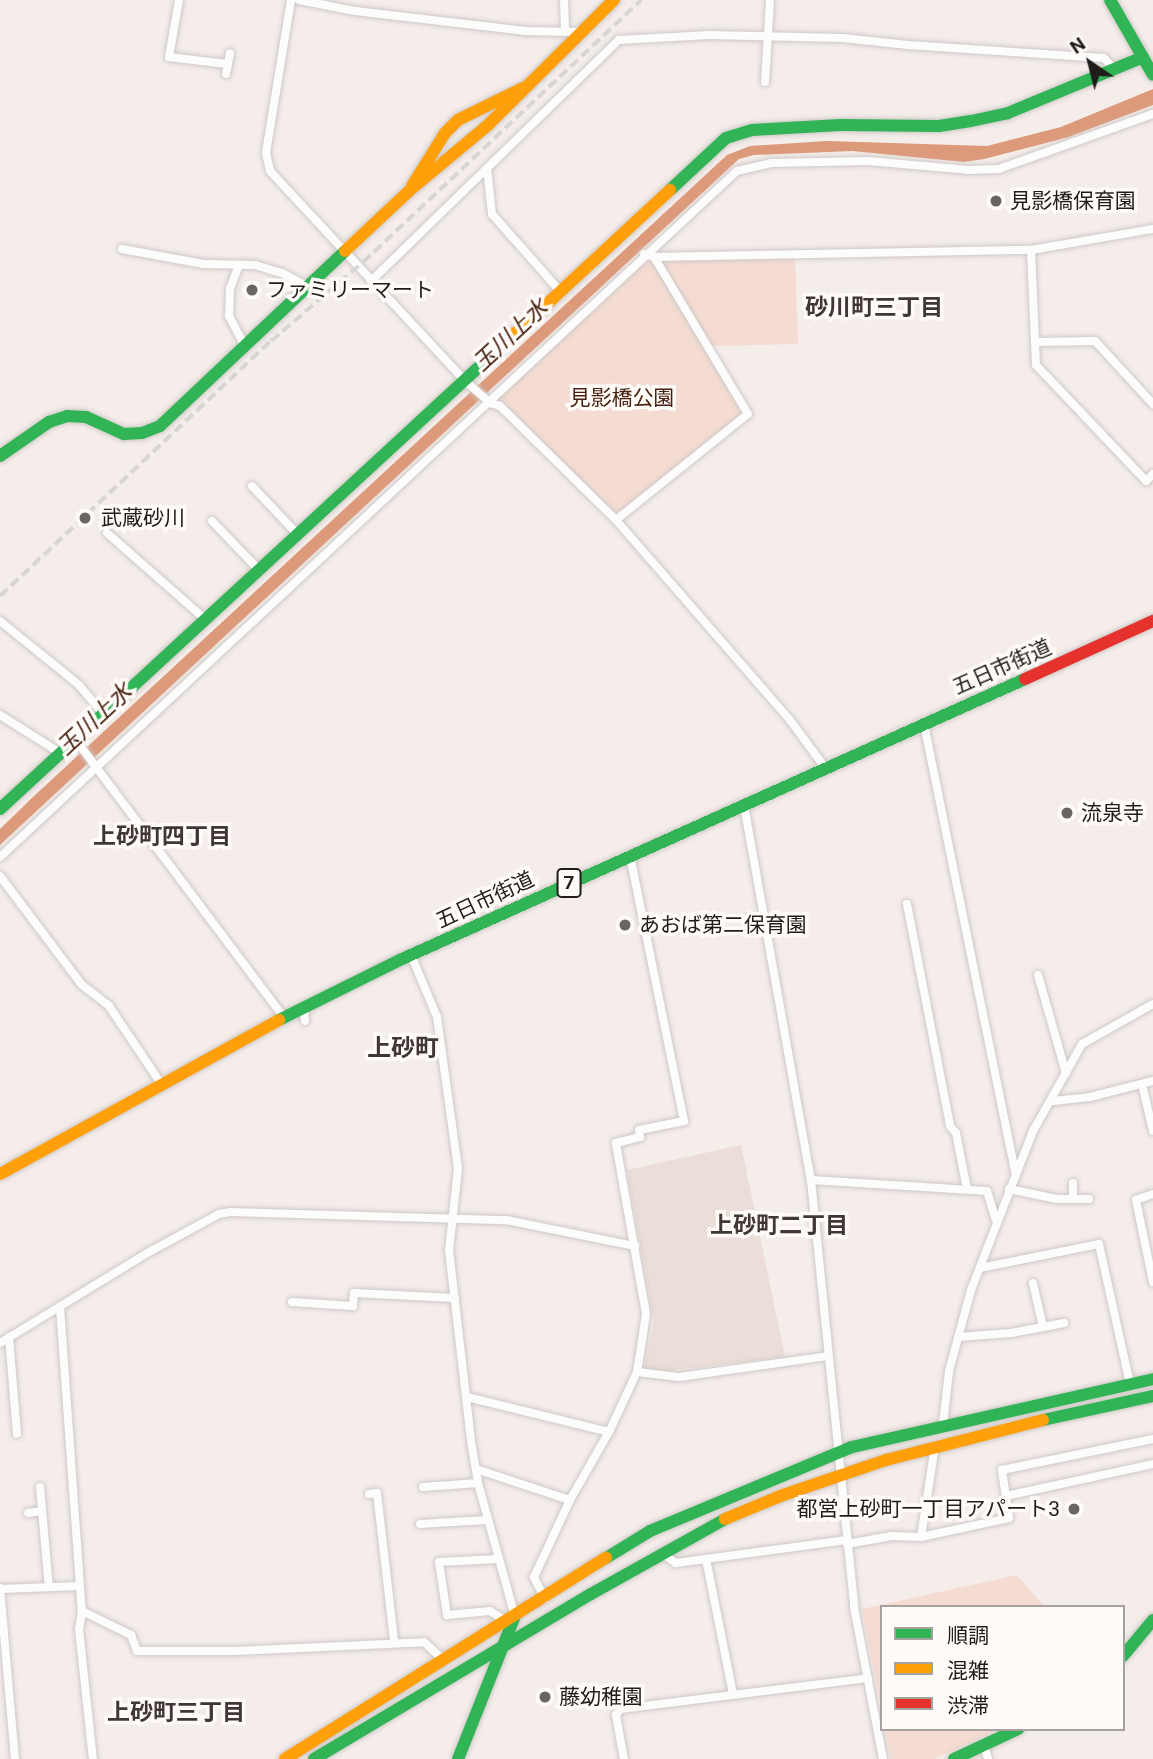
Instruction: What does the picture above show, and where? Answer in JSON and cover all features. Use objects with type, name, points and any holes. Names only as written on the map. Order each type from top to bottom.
[{"type":"street","points":[[180,0],[169,57],[226,69],[230,53]]},
{"type":"street","points":[[292,0],[266,153],[267,163],[276,178],[467,381],[487,400],[500,407],[616,520],[790,720],[826,769]]},
{"type":"street","points":[[299,0],[472,25],[581,32]]},
{"type":"street","points":[[564,0],[565,32]]},
{"type":"street","points":[[0,456],[50,422],[67,416],[86,417],[124,434],[147,432],[166,421],[409,191],[469,143],[614,0]]},
{"type":"street","points":[[765,82],[770,0]]},
{"type":"street","points":[[1110,0],[1152,72]]},
{"type":"street","points":[[371,281],[619,40],[709,34],[843,38],[908,46],[1104,58],[1114,69]]},
{"type":"street","points":[[0,809],[60,752],[77,742],[103,714],[258,569],[467,381],[715,148],[737,134],[752,130],[841,125],[939,126],[1009,113],[1143,57]]},
{"type":"street","points":[[409,191],[431,153],[457,120],[523,88]]},
{"type":"street","points":[[0,857],[95,762],[728,177],[745,167],[771,163],[881,161],[968,170],[999,169],[1153,114]]},
{"type":"street","points":[[487,168],[492,214],[560,291]]},
{"type":"street","points":[[645,254],[654,257],[1031,250],[1153,229]]},
{"type":"street","points":[[122,249],[204,264],[239,265],[282,273],[308,287]]},
{"type":"street","points":[[1031,250],[1037,367],[1146,481],[1153,474]]},
{"type":"street","points":[[616,520],[748,414],[691,313],[654,257]]},
{"type":"street","points":[[239,265],[230,288],[229,316],[245,346]]},
{"type":"street","points":[[1035,342],[1095,341],[1153,404]]},
{"type":"street","points":[[252,486],[297,534]]},
{"type":"street","points":[[212,521],[258,569]]},
{"type":"street","points":[[107,533],[205,619]]},
{"type":"street","points":[[0,621],[79,685],[103,714]]},
{"type":"street","name":"五日市街道","points":[[0,1174],[284,1017],[411,955],[1153,621]]},
{"type":"street","points":[[0,715],[60,752]]},
{"type":"street","points":[[924,724],[1015,1173]]},
{"type":"street","points":[[77,742],[95,762],[284,1017]]},
{"type":"street","points":[[744,805],[811,1180],[854,1607],[883,1759]]},
{"type":"street","points":[[545,1599],[534,1577],[569,1500],[609,1432],[636,1372],[646,1314],[616,1143],[639,1137],[639,1130],[684,1121],[629,856]]},
{"type":"street","points":[[0,876],[81,984],[109,1006],[162,1085]]},
{"type":"street","points":[[907,904],[950,1126],[956,1133],[967,1189]]},
{"type":"street","points":[[411,955],[437,1017],[458,1169],[449,1250],[467,1397],[478,1483],[499,1559],[511,1618],[458,1759]]},
{"type":"street","points":[[1038,975],[1066,1073]]},
{"type":"street","points":[[943,1424],[949,1371],[979,1268],[1033,1131],[1053,1101],[1082,1044],[1153,1004]]},
{"type":"street","points":[[304,1007],[305,1021]]},
{"type":"street","points":[[1053,1101],[1090,1097],[1153,1081]]},
{"type":"street","points":[[1142,1084],[1153,1131]]},
{"type":"street","points":[[811,1180],[987,1191],[997,1221]]},
{"type":"street","points":[[1073,1183],[1073,1199]]},
{"type":"street","points":[[1009,1189],[1056,1199],[1089,1199]]},
{"type":"street","points":[[1153,1194],[1136,1200],[1153,1282]]},
{"type":"street","points":[[0,1343],[219,1214],[383,1215],[451,1221],[506,1220],[635,1246]]},
{"type":"street","points":[[979,1268],[1099,1244],[1130,1384]]},
{"type":"street","points":[[1033,1283],[1043,1327]]},
{"type":"street","points":[[292,1302],[353,1306],[354,1293],[455,1298]]},
{"type":"street","points":[[60,1307],[82,1611],[79,1629],[93,1759]]},
{"type":"street","points":[[958,1337],[1011,1333],[1064,1323]]},
{"type":"street","points":[[9,1337],[17,1434]]},
{"type":"street","points":[[636,1372],[679,1377],[828,1356]]},
{"type":"street","points":[[285,1759],[650,1531],[837,1453],[943,1424],[1153,1380]]},
{"type":"street","points":[[314,1759],[662,1553],[721,1521],[841,1475],[935,1446],[1153,1396]]},
{"type":"street","points":[[467,1397],[609,1432]]},
{"type":"street","points":[[662,1553],[676,1563],[891,1536],[921,1537],[1009,1518],[1002,1470],[1153,1438]]},
{"type":"street","points":[[921,1537],[935,1446]]},
{"type":"street","points":[[1006,1496],[1153,1464]]},
{"type":"street","points":[[476,1469],[569,1500]]},
{"type":"street","points":[[423,1487],[478,1483]]},
{"type":"street","points":[[40,1487],[50,1587]]},
{"type":"street","points":[[369,1494],[377,1493],[394,1641]]},
{"type":"street","points":[[28,1513],[42,1511]]},
{"type":"street","points":[[420,1524],[487,1520]]},
{"type":"street","points":[[499,1559],[439,1562],[447,1615],[490,1611],[511,1618]]},
{"type":"street","points":[[706,1559],[733,1694]]},
{"type":"street","points":[[15,1759],[0,1589],[80,1586]]},
{"type":"street","points":[[82,1611],[131,1635],[137,1651],[261,1650],[394,1641],[424,1642],[443,1660]]},
{"type":"street","points":[[1125,1654],[1153,1619]]},
{"type":"street","points":[[624,1759],[616,1715],[620,1709],[868,1678]]},
{"type":"street","points":[[954,1759],[1013,1731]]},
{"type":"street","points":[[984,1745],[988,1759]]},
{"type":"shaded area","points":[[1153,89],[1153,105],[1069,137],[984,159],[964,162],[852,151],[754,155],[739,159],[0,845],[0,829],[33,797],[727,155],[750,146],[827,141],[987,146],[1061,127]]},
{"type":"shaded area","points":[[741,1145],[785,1357],[647,1373],[644,1368],[654,1322],[627,1170]]},
{"type":"green space","name":"見影橋公園","points":[[795,256],[798,344],[707,346],[743,414],[618,515],[490,398],[646,258]]},
{"type":"green space","points":[[1017,1575],[1043,1605],[880,1605]]},
{"type":"green space","points":[[880,1605],[880,1701],[862,1609]]},
{"type":"green space","points":[[885,1731],[995,1731],[934,1759],[891,1759]]},
{"type":"railway","points":[[0,596],[271,341],[363,262],[641,0]]},
{"type":"traffic: fast","points":[[1110,0],[1153,75]]},
{"type":"traffic: fast","points":[[670,190],[726,138],[752,130],[840,125],[939,126],[971,121],[1008,113],[1143,57]]},
{"type":"traffic: fast","points":[[0,456],[49,422],[67,416],[86,417],[124,434],[142,433],[160,426],[345,251]]},
{"type":"traffic: fast","points":[[0,809],[508,340]]},
{"type":"traffic: fast","points":[[279,1020],[402,959],[1025,679]]},
{"type":"traffic: fast","points":[[606,1558],[650,1531],[852,1447],[1153,1379]]},
{"type":"traffic: fast","points":[[1043,1420],[1153,1396]]},
{"type":"traffic: fast","points":[[314,1759],[591,1594],[725,1519]]},
{"type":"traffic: fast","points":[[458,1759],[515,1616]]},
{"type":"traffic: fast","points":[[1125,1654],[1153,1620]]},
{"type":"traffic: fast","points":[[954,1759],[1014,1731]]},
{"type":"traffic: slow","points":[[345,251],[409,191],[489,124],[614,0]]},
{"type":"traffic: slow","points":[[412,186],[445,133],[458,120],[523,88]]},
{"type":"traffic: slow","points":[[508,340],[670,190]]},
{"type":"traffic: slow","points":[[0,1174],[279,1020]]},
{"type":"traffic: slow","points":[[725,1519],[783,1495],[886,1460],[1043,1420]]},
{"type":"traffic: slow","points":[[285,1759],[606,1558]]},
{"type":"traffic: jam","points":[[1025,679],[1153,621]]},
{"type":"place","name":"見影橋保育園","points":[[996,201]]},
{"type":"place","name":"ファミリーマート","points":[[252,290]]},
{"type":"place","name":"武蔵砂川","points":[[85,518]]},
{"type":"place","name":"流泉寺","points":[[1067,813]]},
{"type":"place","name":"あおば第二保育園","points":[[625,925]]},
{"type":"place","name":"都営上砂町一丁目アパート3","points":[[1074,1509]]},
{"type":"place","name":"藤幼稚園","points":[[545,1697]]},
{"type":"district","name":"砂川町三丁目","points":[[874,308]]},
{"type":"district","name":"上砂町四丁目","points":[[162,837]]},
{"type":"district","name":"上砂町","points":[[403,1049]]},
{"type":"district","name":"上砂町二丁目","points":[[779,1226]]},
{"type":"district","name":"上砂町三丁目","points":[[176,1713]]},
{"type":"water label","name":"玉川上水","points":[[511,336]]},
{"type":"water label","name":"玉川上水","points":[[95,720]]}]
